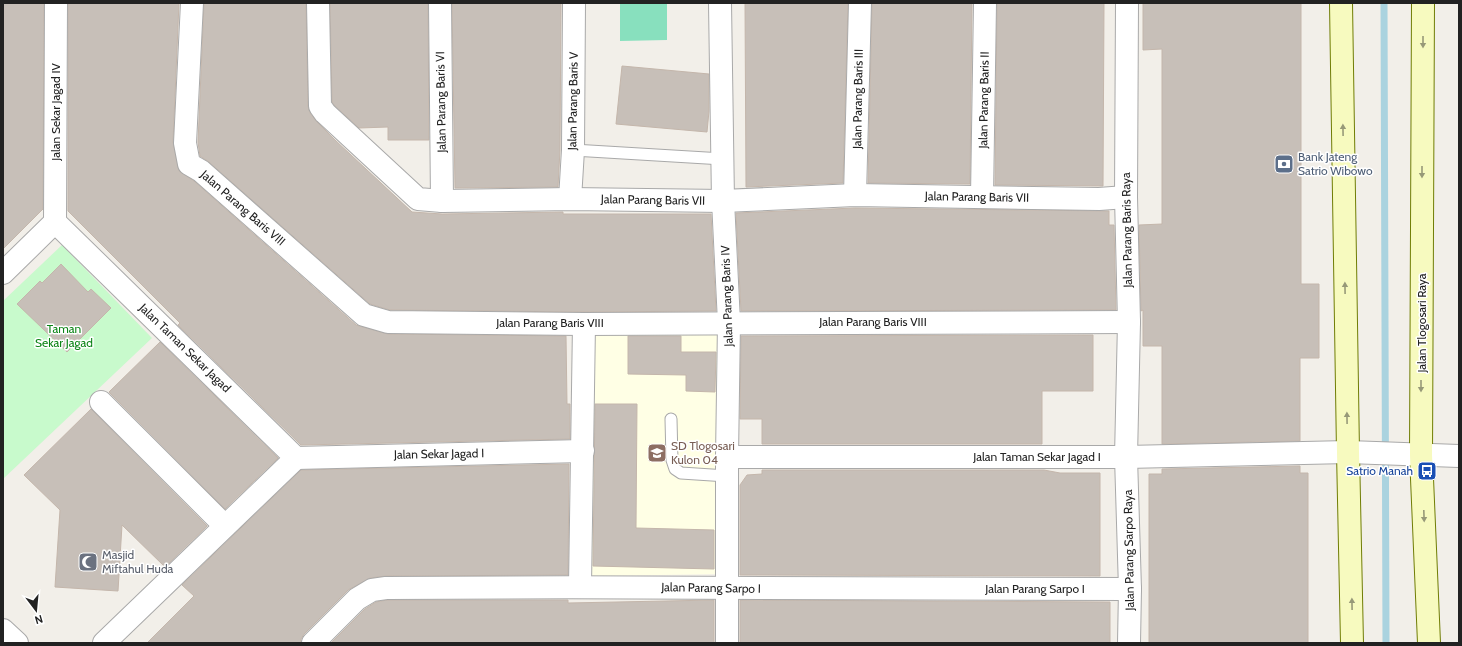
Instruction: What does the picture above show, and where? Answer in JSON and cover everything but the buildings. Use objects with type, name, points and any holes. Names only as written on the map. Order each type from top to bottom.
[{"type":"street","name":"Jalan Sekar Jagad IV","points":[[55,222],[56,3]]},
{"type":"street","name":"Jalan Parang Baris VIII","points":[[192,3],[185,143],[189,164],[201,171],[364,315],[388,322],[584,324],[729,322],[1129,322]]},
{"type":"street","name":"Jalan Parang Baris VII","points":[[318,3],[320,106],[325,113],[418,200],[570,199],[723,201],[855,195],[1099,199],[1126,198]]},
{"type":"street","name":"Jalan Parang Baris VI","points":[[440,3],[442,201]]},
{"type":"street","name":"Jalan Parang Baris V","points":[[570,199],[573,150],[574,3]]},
{"type":"street","name":"Jalan Parang Baris IV","points":[[720,3],[723,201],[729,322],[727,643]]},
{"type":"street","name":"Jalan Parang Baris III","points":[[855,195],[860,3]]},
{"type":"street","name":"Jalan Parang Baris II","points":[[982,197],[985,3]]},
{"type":"street","name":"Jalan Parang Baris Raya","points":[[1126,457],[1129,322],[1126,198],[1127,3]]},
{"type":"street","points":[[1341,3],[1353,452],[1352,643]]},
{"type":"street","name":"Jalan Tlogosari Raya","points":[[1423,3],[1414,455],[1429,643]]},
{"type":"street","points":[[3,273],[55,222]]},
{"type":"street","name":"Jalan Taman Sekar Jagad","points":[[55,222],[296,458]]},
{"type":"street","points":[[580,586],[584,324]]},
{"type":"street","points":[[101,402],[225,526]]},
{"type":"street","name":"Jalan Sekar Jagad I","points":[[296,458],[582,451]]},
{"type":"street","name":"Jalan Taman Sekar Jagad I","points":[[727,467],[1353,452],[1459,456]]},
{"type":"street","name":"Jalan Parang Sarpo Raya","points":[[1126,457],[1130,589],[1129,643]]},
{"type":"street","points":[[104,643],[296,458]]},
{"type":"street","name":"Jalan Parang Sarpo I","points":[[313,643],[357,599],[372,590],[386,588],[580,586],[1130,589]]},
{"type":"street","points":[[3,630],[17,643]]},
{"type":"lane","points":[[573,150],[723,159]]},
{"type":"lane","points":[[671,419],[672,460],[675,469],[681,473],[727,467]]},
{"type":"shaded area","name":"SD Tlogosari Kulon 04","points":[[722,330],[724,574],[592,576],[589,332]]},
{"type":"green space","points":[[620,3],[667,3],[667,40],[620,41]]},
{"type":"green space","name":"Taman Sekar Jagad","points":[[62,245],[152,338],[3,479],[3,301]]},
{"type":"waterway","points":[[1384,3],[1386,643]]},
{"type":"place","name":"Bank Jateng Satrio Wibowo","points":[[1284,164]]},
{"type":"place","name":"SD Tlogosari Kulon 04","points":[[657,453]]},
{"type":"place","name":"Satrio Manah","points":[[1427,471]]},
{"type":"place","name":"Masjid Miftahul Huda","points":[[88,562]]}]
